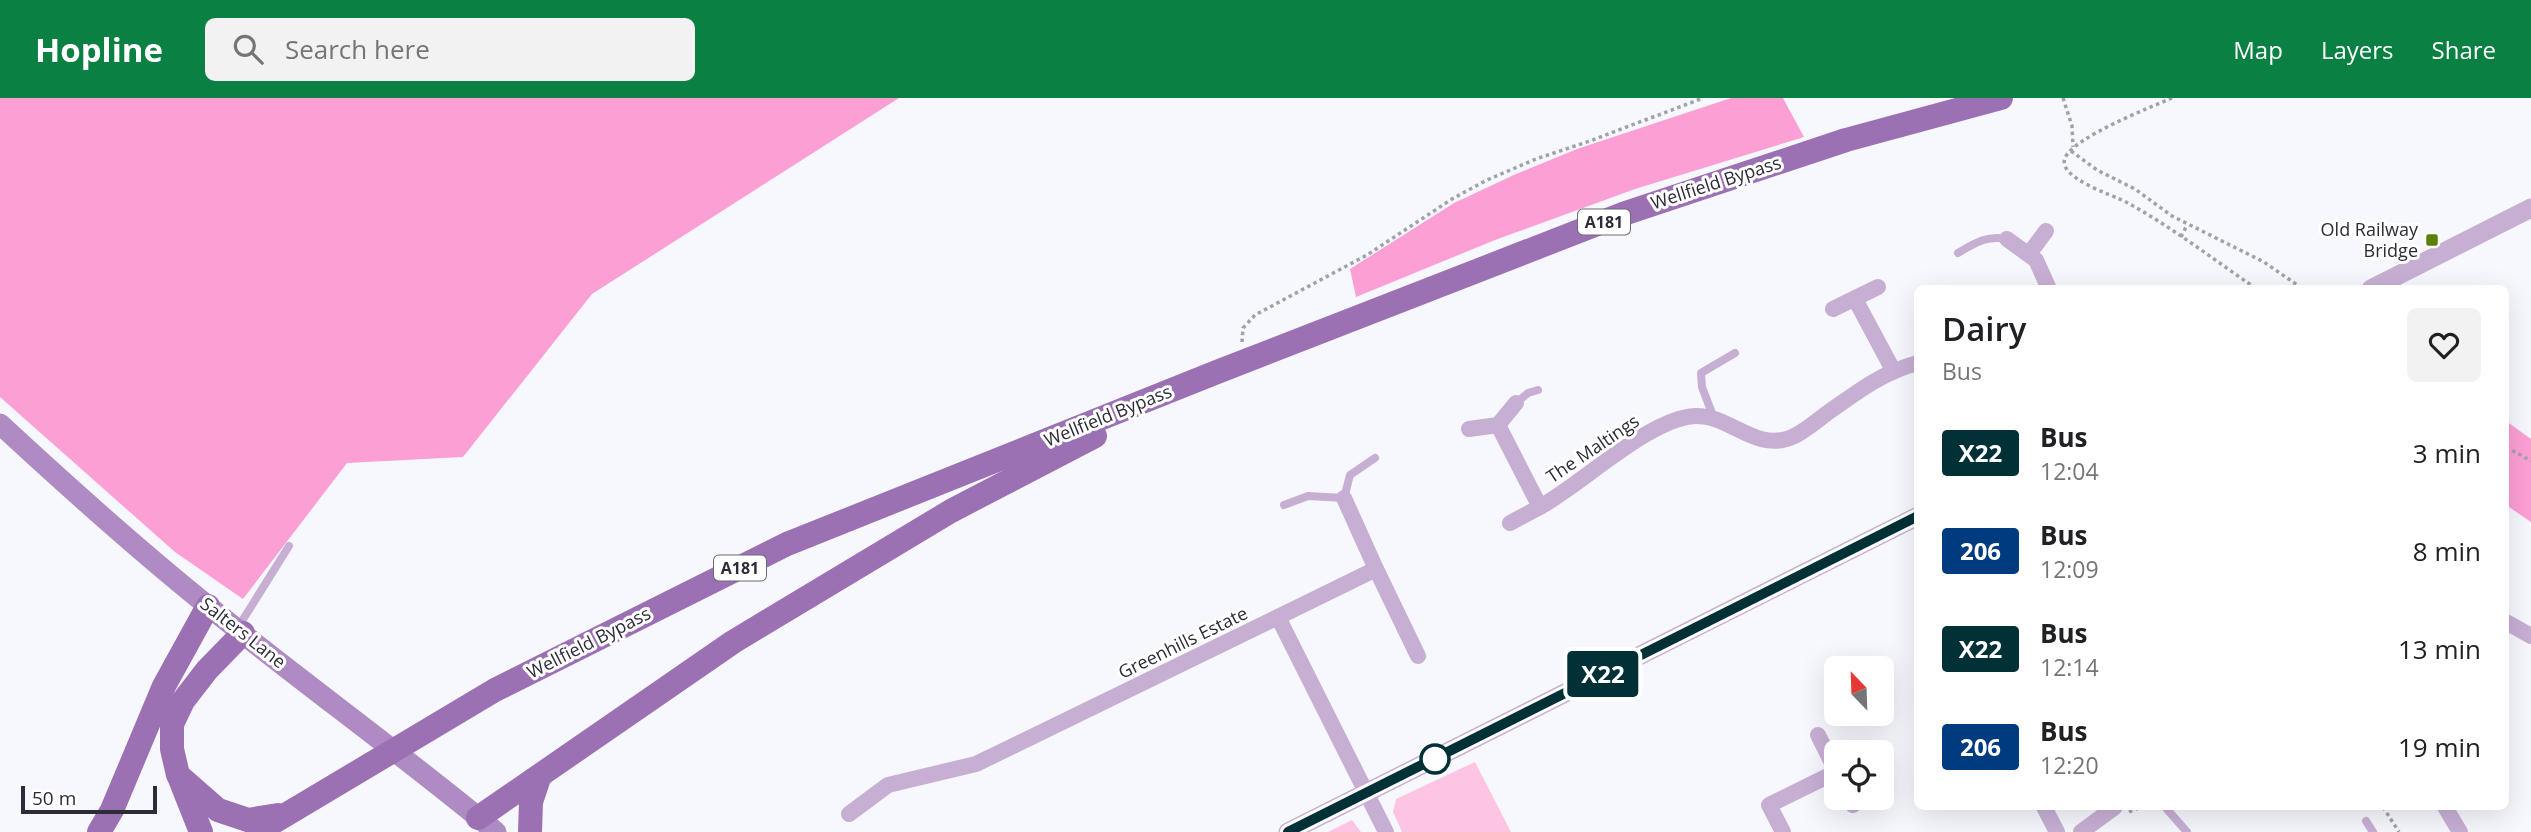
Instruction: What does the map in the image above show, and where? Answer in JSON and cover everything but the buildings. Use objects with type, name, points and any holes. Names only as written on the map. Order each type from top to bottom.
[{"type":"main road","name":"Wellfield Bypass","points":[[257,832],[495,690],[787,544],[1217,372],[1623,214],[1846,140],[2001,98]]},
{"type":"main road","points":[[487,825],[539,778],[733,642],[928,525],[1217,372]]},
{"type":"main road","name":"Salters Lane","points":[[0,424],[103,519],[208,606],[424,772],[487,825]]},
{"type":"main road","points":[[99,832],[112,810],[164,686],[208,606]]},
{"type":"main road","points":[[201,832],[178,775],[172,749],[172,724],[183,701],[240,631]]},
{"type":"main road","points":[[178,775],[218,810],[248,820],[286,813]]},
{"type":"main road","points":[[530,832],[530,802],[539,778]]},
{"type":"street","points":[[2379,285],[2531,208]]},
{"type":"street","points":[[2029,254],[2046,231]]},
{"type":"street","points":[[2007,239],[2029,254],[2042,271],[2047,285]]},
{"type":"street","points":[[1833,309],[1878,287]]},
{"type":"street","points":[[1855,299],[1893,370]]},
{"type":"street","points":[[1713,416],[1745,434],[1761,439],[1790,438],[1893,370],[1914,364]]},
{"type":"street","points":[[1469,429],[1498,425],[1516,403]]},
{"type":"street","name":"The Maltings","points":[[1510,523],[1564,494],[1647,434],[1691,416],[1713,416]]},
{"type":"street","name":"The Maltings","points":[[1498,425],[1540,507]]},
{"type":"street","points":[[1344,498],[1418,656]]},
{"type":"street","points":[[1288,832],[1914,518]]},
{"type":"street","name":"Greenhills Estate","points":[[849,814],[888,785],[976,764],[1377,569]]},
{"type":"street","points":[[1278,617],[1386,832]]},
{"type":"street","points":[[2509,624],[2531,636]]},
{"type":"street","points":[[1818,735],[1824,747]]},
{"type":"street","points":[[1783,832],[1769,805],[1824,777]]},
{"type":"street","points":[[2046,810],[2057,832]]},
{"type":"street","points":[[2081,832],[2111,810]]},
{"type":"street","points":[[2447,810],[2460,832]]},
{"type":"lane","points":[[1958,253],[1985,239],[2007,239]]},
{"type":"lane","points":[[1713,416],[1702,387],[1702,373],[1735,353]]},
{"type":"lane","points":[[1516,403],[1528,393],[1538,390]]},
{"type":"lane","points":[[1284,505],[1308,496],[1344,498],[1350,475],[1375,457]]},
{"type":"lane","points":[[240,631],[289,546]]},
{"type":"lane","points":[[2168,810],[2187,832]]},
{"type":"lane","points":[[2366,821],[2373,832]]},
{"type":"path","points":[[1245,361],[1243,328],[1255,315],[1367,255],[1452,199],[1487,180],[1536,159],[1703,98]]},
{"type":"path","points":[[2063,98],[2072,126],[2072,150]]},
{"type":"path","points":[[2172,98],[2082,139],[2065,157],[2064,164],[2068,172],[2126,202],[2251,285]]},
{"type":"path","points":[[2072,150],[2098,170],[2135,189],[2187,225],[2264,262],[2297,285]]},
{"type":"path","points":[[2180,237],[2187,225]]},
{"type":"path","points":[[2509,449],[2531,461]]},
{"type":"path","points":[[2386,810],[2399,832]]},
{"type":"shaded area","points":[[0,98],[899,98],[592,294],[463,457],[347,463],[243,599],[175,552],[0,397]]},
{"type":"shaded area","points":[[1731,98],[1783,98],[1804,137],[1635,189],[1495,240],[1356,297],[1350,269],[1454,203],[1577,149]]},
{"type":"shaded area","points":[[2509,423],[2531,439],[2531,522],[2509,507]]},
{"type":"shaded area","points":[[1475,762],[1511,832],[1402,832],[1393,812],[1396,799]]},
{"type":"shaded area","points":[[1352,820],[1361,832],[1328,832]]},
{"type":"bus line","name":"X22","points":[[1288,832],[1914,518]]},
{"type":"place","name":"Old Railway Bridge","points":[[2432,240]]}]
